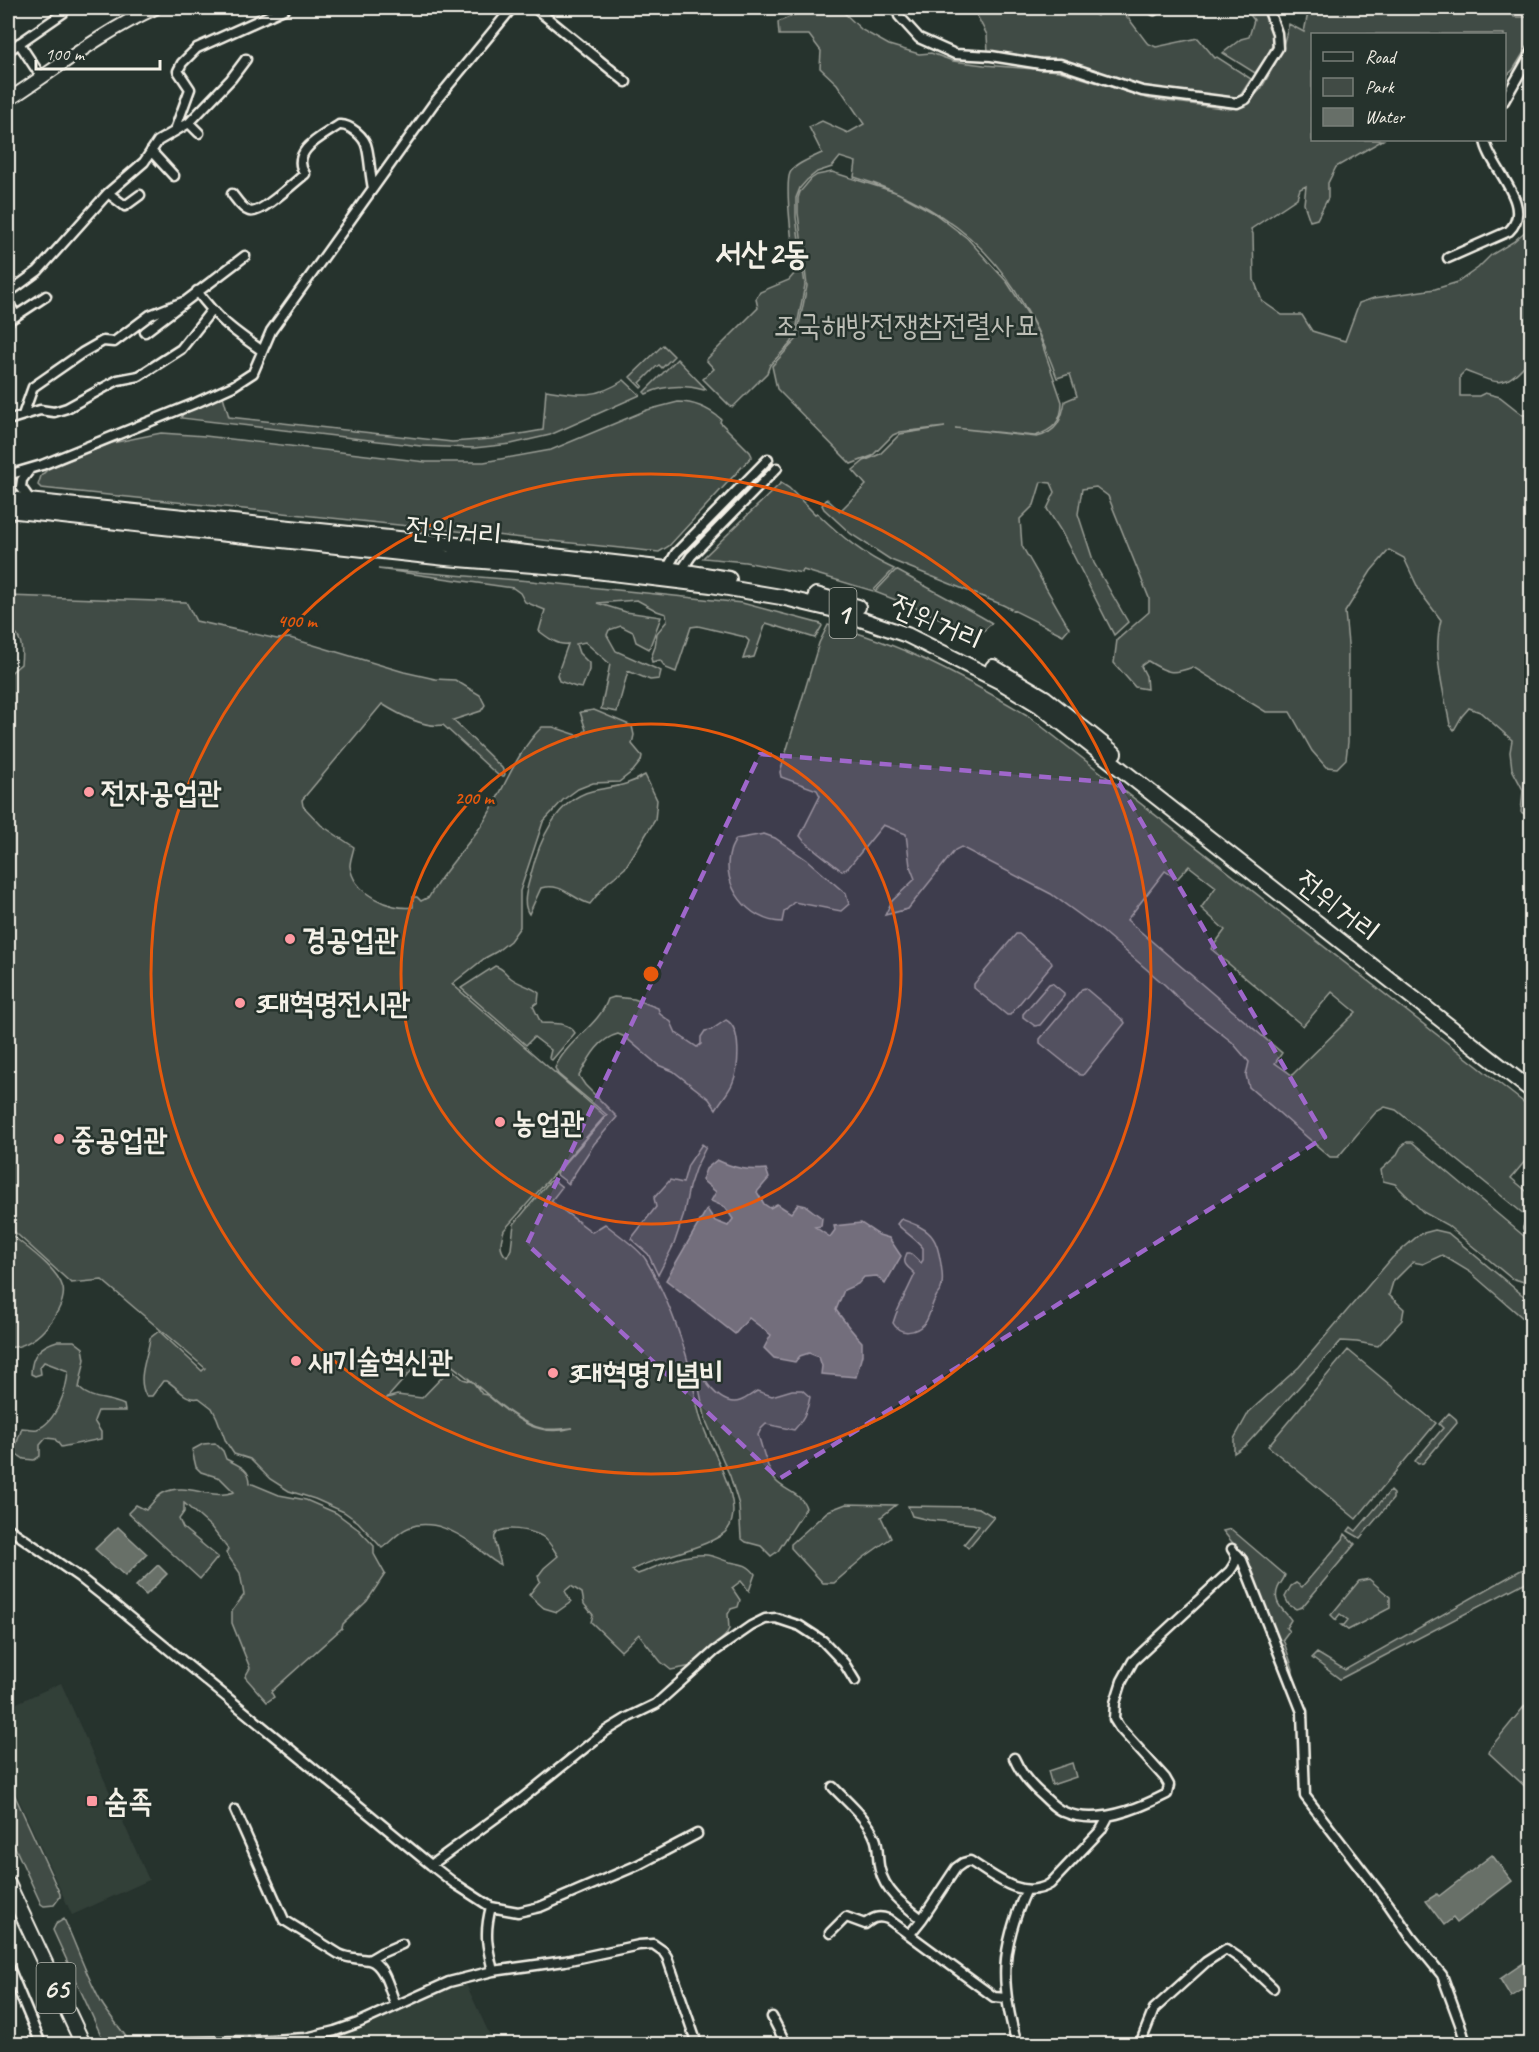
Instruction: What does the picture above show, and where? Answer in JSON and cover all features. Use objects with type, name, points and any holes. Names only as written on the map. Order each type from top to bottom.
[{"type":"main road","name":"전위거리","points":[[8,500],[667,569],[781,587],[873,612],[912,627],[960,650],[1046,698],[1163,794],[1532,1080]]},
{"type":"main road","name":"전위거리","points":[[8,510],[434,556],[571,568],[711,585],[781,597],[831,609],[907,635],[1001,682],[1040,705],[1532,1091]]},
{"type":"main road","name":"65","points":[[8,1884],[83,2044]]},
{"type":"street","points":[[8,100],[136,11],[154,8]]},
{"type":"street","points":[[175,130],[190,89],[178,71],[182,63],[197,48],[286,8]]},
{"type":"street","points":[[8,475],[30,469],[198,402],[233,386],[253,373],[271,331],[434,103],[513,8]]},
{"type":"street","points":[[535,8],[626,82]]},
{"type":"street","points":[[897,8],[900,16],[919,38],[955,54],[991,56],[1041,64],[1060,64],[1142,91],[1237,103],[1246,99],[1278,48],[1277,33],[1268,8]]},
{"type":"street","points":[[8,51],[63,13]]},
{"type":"street","points":[[19,43],[42,78]]},
{"type":"street","points":[[1506,97],[1532,52]]},
{"type":"street","points":[[8,293],[38,271],[108,193],[144,162],[158,141],[189,123],[231,79],[246,59]]},
{"type":"street","points":[[189,123],[199,133]]},
{"type":"street","points":[[232,194],[248,211],[253,212],[263,208],[305,174],[300,160],[304,150],[339,125],[346,124],[367,146],[373,188]]},
{"type":"street","points":[[1448,258],[1509,231],[1515,225],[1518,213],[1516,204],[1509,185],[1486,148],[1485,141]]},
{"type":"street","points":[[151,152],[174,176]]},
{"type":"street","points":[[108,193],[125,206],[140,195]]},
{"type":"street","points":[[145,332],[245,256]]},
{"type":"street","points":[[197,291],[211,311],[261,350]]},
{"type":"street","points":[[8,321],[46,297]]},
{"type":"street","points":[[8,302],[16,315]]},
{"type":"street","points":[[23,415],[33,387],[103,341],[114,342],[150,315],[183,302]]},
{"type":"street","points":[[8,420],[39,410],[54,411],[67,408],[118,380],[139,376],[181,349],[211,311]]},
{"type":"street","points":[[667,569],[676,553],[768,459]]},
{"type":"street","points":[[681,571],[691,556],[777,468]]},
{"type":"street","points":[[30,469],[22,480],[21,487],[31,502]]},
{"type":"street","points":[[1532,1218],[1528,1224],[1532,1231]]},
{"type":"street","points":[[8,1527],[117,1606],[431,1866],[491,1907],[518,1912],[540,1907],[638,1865],[697,1834]]},
{"type":"street","points":[[1014,1758],[1028,1782],[1058,1809],[1073,1815],[1108,1818],[1167,1794],[1169,1785],[1165,1778],[1114,1719],[1115,1703],[1127,1670],[1144,1650],[1230,1571],[1237,1562],[1234,1551],[1242,1560],[1302,1712],[1305,1796],[1442,1975],[1466,2044]]},
{"type":"street","points":[[431,1866],[520,1800],[606,1731],[656,1704],[715,1651],[765,1619],[776,1618],[800,1626],[823,1641],[844,1664],[855,1681]]},
{"type":"street","points":[[833,1787],[876,1840],[879,1869],[883,1882],[905,1906],[922,1919]]},
{"type":"street","points":[[235,1810],[284,1920],[348,1958],[369,1960],[377,1964],[396,2006]]},
{"type":"street","points":[[910,1934],[956,1868],[963,1863],[970,1861],[1014,1888],[1026,1891],[1042,1889],[1050,1884],[1101,1830],[1108,1818]]},
{"type":"street","points":[[1017,2044],[1004,1986],[1008,1939],[1026,1891]]},
{"type":"street","points":[[491,1907],[486,1924],[485,1940],[493,1971]]},
{"type":"street","points":[[830,1933],[846,1917],[865,1924],[872,1918],[880,1916],[910,1934],[994,1997],[1006,1998]]},
{"type":"street","points":[[369,1960],[402,1944]]},
{"type":"street","points":[[183,2042],[254,2042],[306,2038],[335,2031],[449,1982],[493,1971],[565,1961],[652,1944],[668,1957],[697,2044]]},
{"type":"street","points":[[1140,2044],[1154,2009],[1206,1962],[1226,1949],[1245,1962],[1273,1988]]},
{"type":"street","points":[[8,1965],[41,2044]]},
{"type":"street","points":[[772,2017],[784,2044]]},
{"type":"highlighted area","points":[[760,754],[1119,783],[1325,1137],[779,1479],[527,1244]]},
{"type":"shaded area","points":[[61,1683],[149,1880],[72,1915],[8,1776],[8,1707]]},
{"type":"shaded area","points":[[452,1984],[466,1984],[494,2044],[321,2044]]},
{"type":"green space","name":"조국해방전쟁참전렬사묘","points":[[810,8],[839,8],[862,30],[889,45],[919,54],[931,53],[953,61],[984,65],[1059,71],[1150,99],[1231,109],[1247,103],[1261,89],[1281,53],[1289,24],[1304,32],[1308,13],[1306,8],[1511,8],[1514,17],[1531,17],[1531,41],[1513,70],[1506,76],[1506,33],[1311,33],[1311,141],[1381,141],[1336,167],[1328,183],[1328,198],[1317,219],[1310,221],[1304,204],[1306,186],[1300,189],[1297,198],[1251,229],[1254,280],[1262,301],[1282,315],[1302,315],[1312,331],[1345,341],[1359,303],[1374,298],[1435,289],[1458,282],[1478,268],[1491,255],[1513,242],[1528,229],[1531,230],[1532,330],[1527,341],[1529,360],[1513,376],[1500,382],[1465,371],[1460,376],[1460,396],[1479,396],[1485,393],[1500,397],[1523,415],[1531,415],[1531,818],[1521,812],[1523,790],[1512,769],[1510,752],[1512,740],[1480,712],[1469,708],[1454,730],[1450,725],[1438,659],[1441,620],[1420,592],[1404,558],[1389,550],[1371,571],[1345,612],[1348,644],[1348,742],[1346,759],[1337,768],[1326,767],[1312,751],[1290,712],[1266,712],[1193,667],[1170,672],[1148,661],[1141,666],[1146,676],[1147,689],[1135,687],[1114,663],[1117,640],[1149,612],[1149,598],[1108,496],[1096,487],[1082,489],[1078,514],[1094,563],[1128,622],[1114,635],[1061,531],[1047,509],[1055,492],[1051,483],[1041,482],[1034,505],[1020,519],[1022,546],[1069,628],[1063,635],[1003,605],[891,560],[851,534],[824,509],[822,505],[827,499],[840,511],[866,485],[853,470],[864,461],[880,454],[900,434],[945,427],[900,432],[893,435],[872,456],[851,464],[777,389],[772,366],[796,340],[807,286],[798,213],[800,192],[817,175],[832,172],[896,192],[854,177],[856,162],[840,157],[832,167],[817,172],[807,180],[800,188],[796,198],[796,217],[805,285],[795,336],[791,343],[770,365],[767,373],[733,407],[703,379],[714,369],[706,360],[758,308],[756,299],[760,292],[789,280],[795,273],[788,181],[792,170],[822,153],[809,127],[822,121],[848,133],[864,124],[837,84],[820,68],[821,51],[809,35],[779,35],[778,22]],"holes":[[[902,195],[927,207],[957,227],[1005,276],[1025,306],[1042,340],[1057,378],[1070,374],[1077,396],[1065,401],[1057,424],[1044,435],[1037,437],[955,428],[1035,436],[1047,431],[1055,424],[1062,409],[1062,402],[1039,335],[1007,282],[967,238],[934,213]]]},
{"type":"green space","points":[[973,8],[1083,8],[1097,16],[1102,8],[1118,8],[1147,43],[1156,47],[1198,38],[1215,58],[1217,57],[1251,79],[1238,99],[1195,95],[1135,84],[1064,62],[988,52],[987,35]]},
{"type":"green space","points":[[1245,8],[1264,8],[1272,29],[1271,48],[1255,73],[1223,53],[1241,39],[1249,37],[1254,20]]},
{"type":"green space","points":[[663,345],[674,356],[662,368],[659,365],[656,367],[640,383],[643,386],[641,388],[630,377]]},
{"type":"green space","points":[[677,359],[706,389],[675,387],[646,394],[644,392]]},
{"type":"green space","points":[[624,380],[640,395],[550,435],[511,444],[474,448],[421,446],[181,418],[184,412],[223,396],[229,417],[452,442],[491,439],[543,430],[546,390],[595,393]]},
{"type":"green space","points":[[678,402],[696,404],[716,415],[752,456],[669,546],[659,552],[41,488],[38,485],[41,476],[48,469],[112,443],[161,433],[205,436],[426,462],[484,462],[551,450],[647,410]]},
{"type":"green space","points":[[781,483],[853,544],[872,558],[894,569],[873,591],[803,570],[802,573],[745,562],[703,558]]},
{"type":"green space","points":[[378,569],[531,581],[742,603],[822,626],[815,638],[766,623],[754,657],[743,659],[749,641],[745,637],[698,626],[691,627],[676,672],[666,668],[660,660],[652,662],[651,658],[657,633],[667,621],[666,614],[637,600],[597,603],[626,612],[661,617],[649,649],[636,642],[633,632],[621,626],[609,630],[607,635],[616,651],[661,671],[659,679],[650,680],[628,671],[617,712],[601,709],[610,664],[585,642],[576,644],[579,653],[589,663],[589,670],[582,688],[559,681],[557,675],[568,644],[557,642],[539,631],[545,610],[525,602],[520,593],[513,588]]},
{"type":"green space","points":[[896,570],[992,623],[978,636],[875,592]]},
{"type":"green space","name":"3대혁명전시관","points":[[8,596],[186,602],[196,621],[277,639],[290,638],[404,672],[435,679],[455,680],[480,695],[485,705],[481,711],[453,720],[502,768],[504,776],[499,776],[443,725],[419,722],[382,704],[302,800],[303,806],[321,825],[354,847],[350,866],[358,884],[374,898],[394,906],[413,907],[413,897],[421,901],[429,897],[447,869],[489,814],[516,762],[542,727],[553,727],[580,736],[586,730],[580,712],[594,710],[632,726],[634,735],[632,744],[642,756],[641,761],[619,782],[593,783],[578,789],[563,800],[543,822],[520,891],[520,927],[510,941],[452,984],[605,1116],[504,1230],[501,1248],[507,1257],[511,1249],[514,1224],[553,1180],[562,1187],[551,1201],[592,1232],[605,1224],[633,1246],[643,1255],[666,1300],[686,1355],[702,1423],[730,1491],[733,1505],[732,1518],[728,1529],[710,1541],[632,1570],[638,1574],[680,1558],[707,1555],[744,1565],[755,1574],[749,1591],[741,1581],[732,1588],[740,1600],[738,1607],[731,1609],[728,1614],[729,1629],[725,1636],[692,1666],[671,1670],[661,1662],[639,1634],[621,1651],[591,1622],[593,1615],[584,1604],[582,1593],[571,1586],[565,1591],[571,1602],[557,1612],[544,1608],[529,1595],[540,1581],[538,1576],[558,1556],[548,1541],[539,1535],[518,1529],[498,1532],[495,1542],[501,1565],[460,1535],[435,1526],[417,1525],[408,1528],[382,1548],[358,1522],[344,1512],[315,1499],[289,1491],[270,1479],[250,1459],[234,1454],[226,1442],[212,1408],[199,1398],[186,1396],[167,1381],[163,1381],[152,1396],[146,1396],[143,1389],[142,1374],[150,1338],[159,1331],[202,1371],[205,1368],[102,1280],[71,1283],[8,1226],[8,675],[21,664],[22,652],[19,638],[8,626]],"holes":[[[433,1353],[447,1361],[472,1382],[463,1379],[453,1370],[448,1371],[422,1398],[397,1395],[387,1398],[422,1359]],[[474,1383],[503,1407],[530,1425],[544,1429],[572,1428],[547,1430],[526,1424],[506,1411],[487,1395],[482,1394]]]},
{"type":"green space","points":[[828,625],[880,641],[930,662],[1027,715],[1531,1108],[1531,1154],[1511,1178],[1531,1195],[1531,1207],[1525,1215],[1396,1110],[1385,1107],[1376,1112],[1338,1157],[1330,1157],[1249,1087],[1246,1075],[1249,1062],[1232,1042],[1187,1007],[1102,931],[1051,894],[961,847],[955,850],[908,909],[885,915],[892,901],[915,879],[910,866],[906,834],[883,825],[848,868],[842,871],[800,836],[820,796],[817,790],[781,777],[780,772],[819,643]],"holes":[[[1189,866],[1216,887],[1201,908],[1225,930],[1211,949],[1303,1026],[1332,992],[1356,1012],[1292,1075],[1275,1063],[1282,1053],[1127,920],[1165,871],[1177,879]]]},
{"type":"green space","points":[[645,775],[657,800],[655,820],[625,868],[607,883],[590,904],[555,887],[541,888],[529,914],[526,894],[534,862],[544,836],[559,813],[579,796],[625,784]]},
{"type":"green space","points":[[764,834],[775,838],[807,860],[846,894],[849,904],[841,911],[794,902],[784,912],[782,922],[759,916],[748,909],[733,889],[729,877],[730,852],[736,839]]},
{"type":"green space","points":[[1016,934],[1019,934],[1052,964],[1010,1015],[1007,1015],[974,988],[974,984]]},
{"type":"green space","points":[[495,966],[514,980],[539,993],[538,1002],[533,1006],[541,1023],[564,1025],[575,1033],[552,1060],[549,1058],[551,1050],[534,1037],[526,1045],[461,988]]},
{"type":"green space","points":[[1052,983],[1064,993],[1064,996],[1040,1025],[1035,1026],[1023,1017],[1023,1014]]},
{"type":"green space","points":[[1085,988],[1125,1023],[1083,1075],[1080,1075],[1040,1043],[1040,1039]]},
{"type":"green space","points":[[614,997],[634,999],[658,1008],[660,1014],[671,1022],[676,1033],[697,1047],[701,1044],[701,1037],[705,1031],[711,1030],[726,1020],[731,1024],[737,1039],[738,1058],[735,1075],[730,1089],[716,1109],[709,1099],[673,1071],[658,1065],[625,1037],[618,1034],[605,1040],[595,1050],[579,1076],[617,1117],[594,1144],[569,1184],[556,1174],[607,1115],[558,1074],[555,1068],[567,1049],[598,1017],[608,999]]},
{"type":"green space","points":[[1407,1142],[1412,1142],[1531,1242],[1531,1287],[1511,1278],[1447,1225],[1423,1212],[1395,1184],[1383,1181],[1381,1170]]},
{"type":"green space","points":[[702,1144],[706,1147],[689,1187],[683,1217],[674,1244],[658,1275],[648,1254],[631,1239],[656,1207],[654,1198],[670,1180],[683,1183],[688,1165]]},
{"type":"green space","points":[[901,1219],[919,1226],[930,1234],[937,1248],[942,1271],[941,1289],[934,1300],[927,1320],[917,1329],[908,1332],[900,1330],[893,1323],[915,1274],[906,1265],[905,1257],[907,1253],[910,1253],[921,1263],[923,1248],[897,1224]]},
{"type":"green space","points":[[1435,1230],[1448,1233],[1531,1302],[1531,1325],[1470,1272],[1442,1255],[1423,1264],[1413,1262],[1393,1282],[1389,1295],[1404,1309],[1402,1320],[1378,1346],[1341,1341],[1246,1445],[1234,1453],[1234,1439],[1249,1412],[1299,1367],[1392,1258],[1420,1234]]},
{"type":"green space","points":[[8,1232],[39,1257],[60,1280],[63,1288],[63,1299],[44,1330],[28,1343],[13,1347],[8,1347]]},
{"type":"green space","points":[[57,1341],[74,1341],[83,1348],[85,1359],[79,1388],[94,1397],[124,1405],[125,1411],[98,1411],[94,1421],[101,1432],[101,1439],[61,1447],[55,1439],[46,1438],[40,1445],[40,1456],[34,1460],[24,1459],[15,1453],[22,1428],[37,1429],[44,1426],[55,1413],[65,1387],[68,1371],[44,1362],[40,1367],[41,1374],[35,1376],[31,1374],[31,1367],[38,1352]]},
{"type":"green space","points":[[1348,1350],[1436,1423],[1356,1519],[1268,1446]]},
{"type":"green space","points":[[694,1365],[700,1370],[708,1385],[730,1402],[740,1401],[757,1391],[772,1396],[792,1390],[802,1390],[810,1397],[805,1415],[794,1430],[766,1424],[758,1435],[767,1464],[775,1480],[797,1495],[806,1508],[778,1551],[771,1556],[761,1546],[746,1542],[741,1538],[739,1505],[730,1476],[706,1421]]},
{"type":"green space","points":[[1449,1413],[1457,1423],[1423,1463],[1418,1464],[1415,1461],[1443,1428],[1439,1424]]},
{"type":"green space","points":[[215,1443],[223,1451],[226,1459],[245,1470],[250,1483],[279,1495],[306,1500],[336,1513],[359,1530],[374,1546],[374,1554],[385,1574],[367,1601],[343,1624],[342,1628],[271,1692],[274,1697],[267,1702],[245,1677],[250,1668],[232,1623],[232,1611],[244,1595],[240,1573],[226,1553],[228,1549],[211,1527],[184,1503],[184,1512],[179,1519],[183,1528],[218,1557],[200,1579],[128,1513],[136,1505],[146,1510],[161,1494],[172,1490],[181,1489],[216,1494],[234,1492],[220,1478],[201,1472],[196,1467],[192,1450],[203,1444]]},
{"type":"green space","points":[[1390,1491],[1393,1499],[1360,1538],[1348,1531],[1351,1527],[1356,1531]]},
{"type":"green space","points":[[846,1504],[896,1505],[881,1517],[891,1538],[834,1583],[823,1583],[791,1548],[791,1544],[828,1511]]},
{"type":"green space","points":[[908,1506],[972,1507],[979,1508],[994,1517],[968,1548],[964,1544],[979,1526],[912,1516]]},
{"type":"green space","points":[[1231,1529],[1285,1575],[1278,1588],[1277,1598],[1291,1620],[1286,1628],[1289,1631],[1283,1639],[1293,1669],[1292,1686],[1244,1557],[1223,1531]]},
{"type":"green space","points":[[1345,1534],[1355,1544],[1302,1607],[1296,1609],[1289,1605],[1285,1597],[1291,1586],[1296,1583],[1302,1587]]},
{"type":"green space","points":[[1531,1568],[1528,1581],[1340,1679],[1312,1658],[1317,1653],[1345,1670],[1521,1570]]},
{"type":"green space","points":[[1369,1579],[1390,1597],[1390,1608],[1348,1630],[1341,1625],[1348,1620],[1340,1614],[1337,1621],[1331,1615],[1359,1581]]},
{"type":"green space","points":[[1531,1698],[1531,1792],[1489,1753],[1491,1747]]},
{"type":"green space","points":[[1072,1763],[1076,1777],[1052,1785],[1048,1771]]},
{"type":"green space","points":[[10,1785],[60,1894],[54,1905],[41,1904],[8,1832],[8,1787]]},
{"type":"green space","points":[[64,1919],[101,2002],[131,2044],[105,2044],[53,1930],[56,1924]]},
{"type":"water","points":[[717,1160],[741,1168],[766,1169],[769,1178],[757,1192],[764,1204],[770,1208],[777,1204],[791,1213],[798,1204],[806,1206],[822,1218],[821,1226],[815,1227],[830,1237],[835,1230],[834,1226],[861,1223],[879,1235],[889,1238],[901,1256],[885,1284],[877,1276],[864,1277],[858,1284],[844,1290],[836,1310],[862,1342],[862,1355],[856,1377],[821,1374],[822,1366],[819,1357],[809,1353],[800,1356],[795,1362],[774,1358],[764,1348],[771,1335],[749,1318],[735,1334],[666,1280],[707,1209],[715,1221],[728,1226],[733,1219],[725,1207],[711,1201],[716,1192],[702,1180],[706,1169]]},
{"type":"water","points":[[118,1527],[147,1554],[125,1576],[95,1549]]},
{"type":"water","points":[[158,1565],[167,1574],[146,1595],[136,1586]]},
{"type":"water","points":[[1492,1855],[1512,1881],[1457,1923],[1453,1918],[1444,1925],[1426,1901],[1437,1894],[1439,1896]]},
{"type":"water","points":[[1531,1958],[1531,1984],[1511,1997],[1500,1979]]},
{"type":"place","name":"전자공업관","points":[[89,792]]},
{"type":"place","name":"경공업관","points":[[290,939]]},
{"type":"place","name":"3대혁명전시관","points":[[240,1003]]},
{"type":"place","name":"농업관","points":[[500,1122]]},
{"type":"place","name":"중공업관","points":[[59,1139]]},
{"type":"place","name":"새기술혁신관","points":[[296,1361]]},
{"type":"place","name":"3대혁명기념비","points":[[553,1373]]},
{"type":"place","name":"숨족","points":[[92,1801]]},
{"type":"district","name":"서산2동","points":[[762,252]]}]
